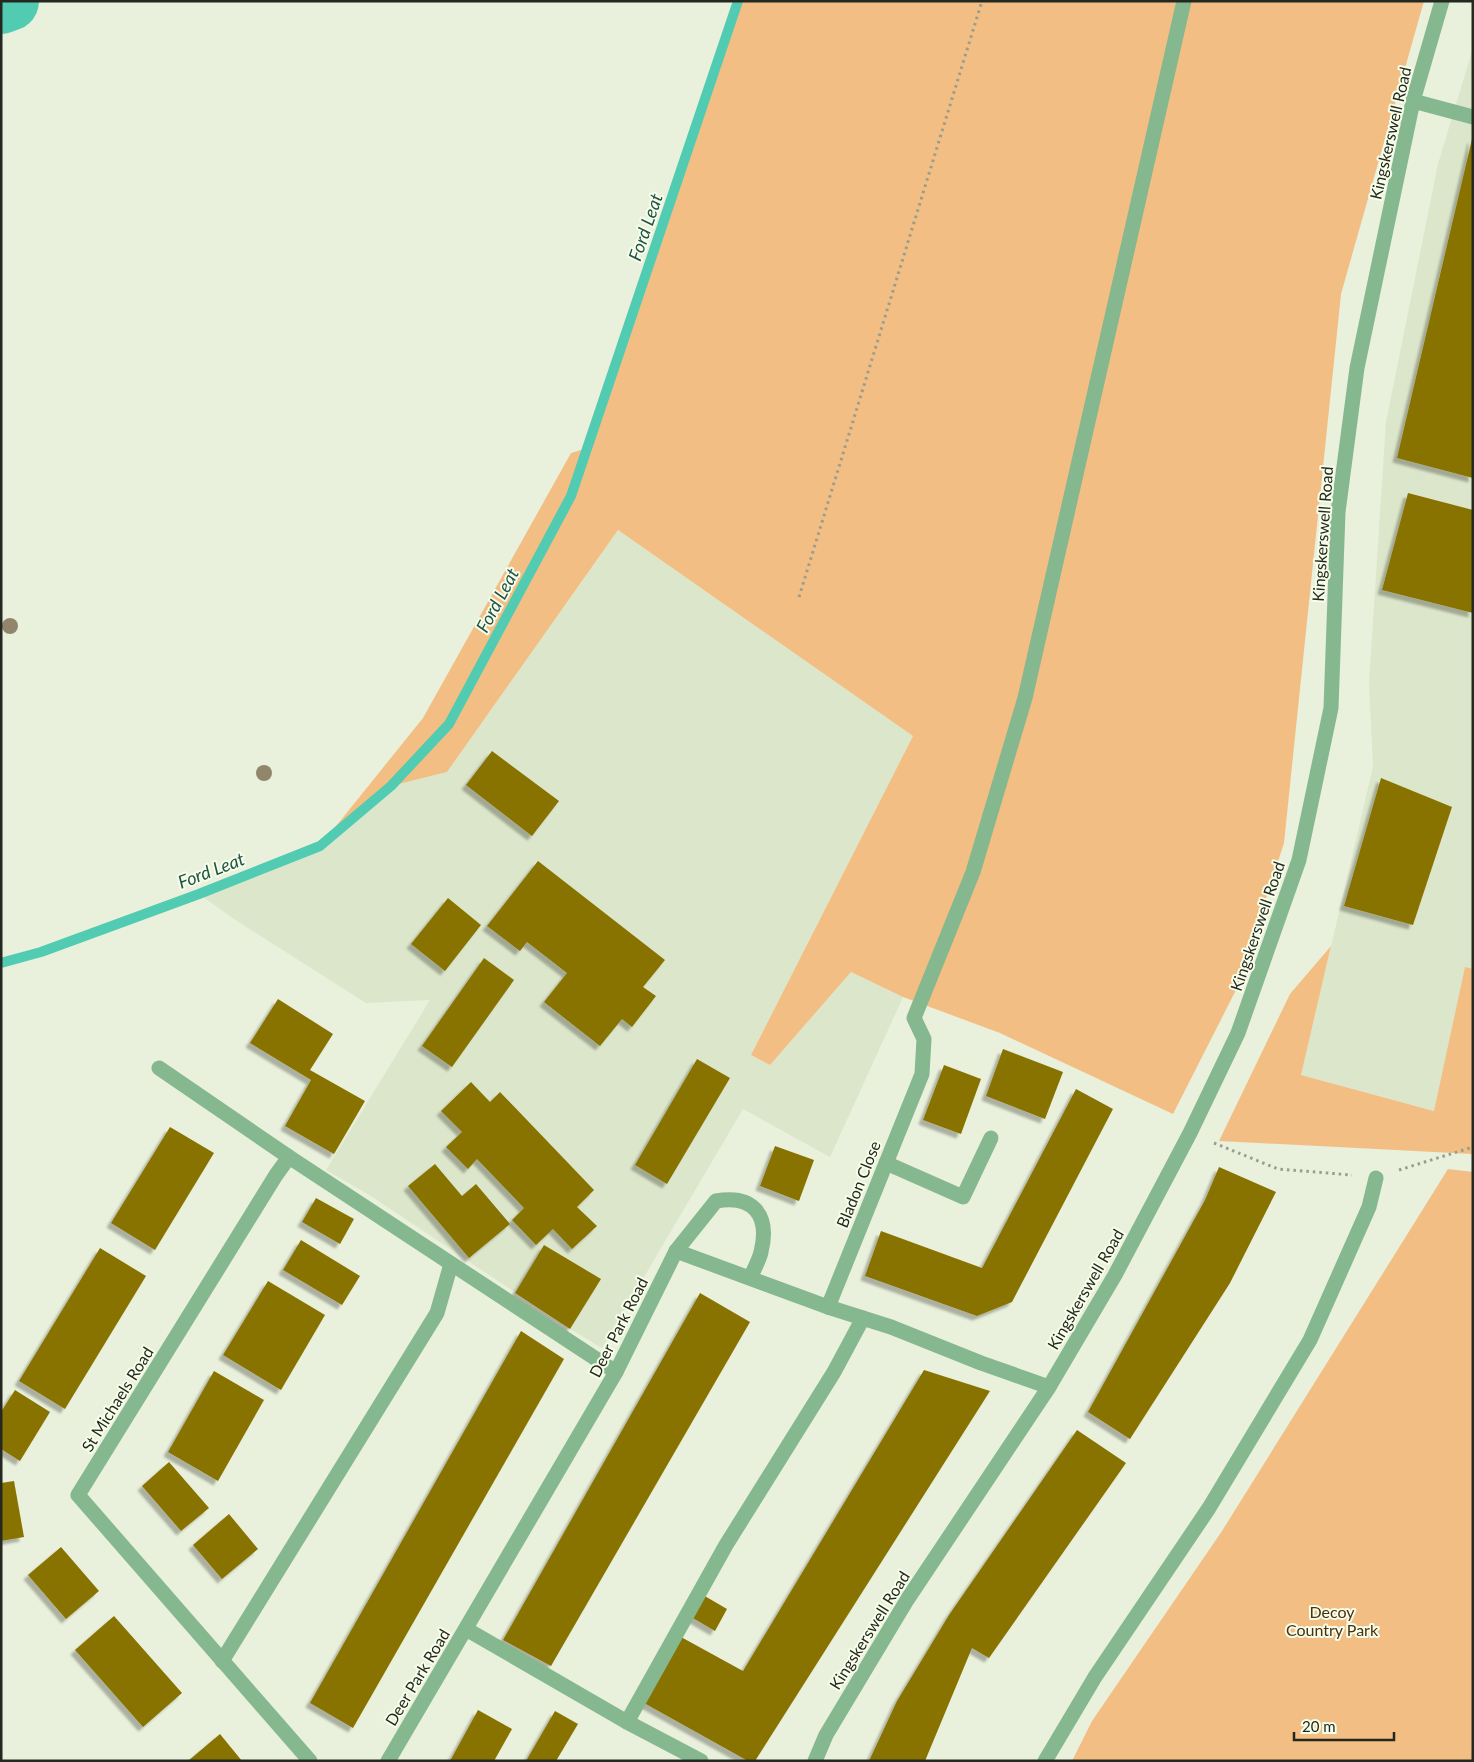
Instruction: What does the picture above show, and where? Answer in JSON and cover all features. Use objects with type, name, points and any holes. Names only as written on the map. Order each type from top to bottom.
[{"type":"street","name":"Bladon Close","points":[[828,1307],[922,1074],[924,1039],[914,1018],[973,872],[1024,698],[1184,1]]},
{"type":"street","name":"Kingskerswell Road","points":[[815,1761],[826,1736],[907,1600],[1049,1387],[1115,1275],[1190,1133],[1238,1033],[1299,860],[1331,708],[1338,512],[1357,368],[1413,101],[1442,1]]},
{"type":"street","points":[[1413,101],[1473,117]]},
{"type":"street","points":[[159,1068],[289,1157],[616,1372]]},
{"type":"street","points":[[886,1163],[964,1197],[991,1138]]},
{"type":"street","name":"St Michaels Road","points":[[289,1157],[78,1495],[310,1761]]},
{"type":"street","points":[[1045,1761],[1094,1677],[1209,1508],[1310,1340],[1369,1206],[1376,1178]]},
{"type":"street","name":"Deer Park Road","points":[[388,1761],[616,1372],[676,1251],[716,1201],[730,1198],[749,1204],[761,1216],[764,1236],[761,1253],[750,1278]]},
{"type":"street","points":[[676,1251],[828,1307],[891,1327],[1049,1387]]},
{"type":"street","points":[[222,1660],[437,1313],[451,1264]]},
{"type":"street","points":[[627,1722],[726,1544],[834,1372],[863,1318]]},
{"type":"street","points":[[466,1628],[627,1722],[701,1761]]},
{"type":"path","points":[[799,596],[982,1]]},
{"type":"path","points":[[1190,1133],[1278,1169],[1376,1178],[1473,1147]]},
{"type":"shaded area","points":[[1473,48],[1473,969],[1465,968],[1435,1111],[1301,1075],[1373,767],[1369,683],[1386,422],[1438,164]]},
{"type":"shaded area","points":[[618,530],[913,736],[751,1055],[770,1065],[851,972],[903,997],[830,1157],[743,1109],[602,1348],[570,1329],[371,1196],[326,1170],[430,1000],[366,1003],[234,919],[199,894],[320,846],[391,786],[447,772]]},
{"type":"green space","points":[[738,1],[1424,1],[1341,294],[1284,843],[1237,988],[1173,1114],[1000,1033],[903,997],[851,972],[770,1065],[751,1055],[913,736],[618,530],[447,772],[391,786],[320,846],[423,718],[571,453],[588,448]]},
{"type":"green space","points":[[1331,946],[1301,1075],[1434,1111],[1465,967],[1473,969],[1473,1154],[1219,1141],[1290,994]]},
{"type":"green space","name":"Decoy Country Park","points":[[1448,1169],[1473,1172],[1473,1761],[1072,1761],[1092,1721],[1222,1531]]},
{"type":"building","points":[[1473,139],[1473,478],[1397,458]]},
{"type":"building","points":[[1408,493],[1473,510],[1473,613],[1382,590]]},
{"type":"building","points":[[492,751],[559,801],[532,836],[466,785]]},
{"type":"building","points":[[1381,778],[1452,807],[1413,925],[1344,906]]},
{"type":"building","points":[[538,861],[665,960],[643,987],[656,996],[632,1027],[622,1019],[600,1046],[544,1002],[567,973],[527,942],[520,951],[487,926]]},
{"type":"building","points":[[448,898],[481,925],[445,971],[411,944]]},
{"type":"building","points":[[484,958],[514,980],[452,1067],[422,1046]]},
{"type":"building","points":[[278,999],[333,1034],[310,1070],[365,1101],[334,1154],[285,1126],[311,1080],[250,1043]]},
{"type":"building","points":[[1003,1049],[1063,1072],[1045,1119],[986,1096]]},
{"type":"building","points":[[697,1059],[730,1078],[667,1184],[635,1165]]},
{"type":"building","points":[[944,1065],[981,1079],[961,1134],[923,1120]]},
{"type":"building","points":[[471,1082],[490,1102],[500,1092],[594,1190],[577,1207],[597,1226],[572,1249],[553,1229],[536,1245],[512,1220],[524,1208],[477,1159],[468,1169],[446,1147],[462,1132],[441,1111]]},
{"type":"building","points":[[1076,1089],[1113,1109],[1012,1302],[977,1316],[865,1276],[881,1231],[982,1268]]},
{"type":"building","points":[[170,1127],[214,1153],[155,1250],[111,1223]]},
{"type":"building","points":[[775,1146],[814,1160],[799,1201],[760,1186]]},
{"type":"building","points":[[435,1164],[462,1196],[476,1184],[510,1224],[469,1258],[408,1186]]},
{"type":"building","points":[[1219,1167],[1276,1192],[1230,1283],[1130,1439],[1088,1412],[1205,1200]]},
{"type":"building","points":[[316,1198],[354,1219],[340,1244],[302,1222]]},
{"type":"building","points":[[301,1240],[360,1276],[342,1305],[283,1270]]},
{"type":"building","points":[[544,1245],[601,1279],[570,1329],[515,1293]]},
{"type":"building","points":[[100,1248],[146,1276],[65,1409],[19,1381]]},
{"type":"building","points":[[268,1281],[325,1315],[281,1390],[223,1355]]},
{"type":"building","points":[[700,1293],[750,1322],[551,1666],[503,1640]]},
{"type":"building","points":[[521,1331],[564,1359],[353,1728],[310,1703]]},
{"type":"building","points":[[924,1370],[990,1391],[755,1761],[748,1761],[644,1703],[681,1637],[743,1671]]},
{"type":"building","points":[[214,1371],[264,1400],[218,1481],[168,1452]]},
{"type":"building","points":[[15,1390],[50,1412],[20,1461],[1,1449],[1,1412]]},
{"type":"building","points":[[1077,1430],[1126,1463],[989,1658],[972,1648],[925,1761],[869,1761],[897,1701],[949,1615]]},
{"type":"building","points":[[169,1462],[209,1508],[181,1531],[142,1486]]},
{"type":"building","points":[[14,1481],[24,1537],[1,1541],[1,1483]]},
{"type":"building","points":[[229,1514],[258,1549],[222,1579],[193,1545]]},
{"type":"building","points":[[61,1547],[99,1591],[66,1619],[28,1575]]},
{"type":"building","points":[[703,1595],[727,1609],[715,1631],[691,1617]]},
{"type":"building","points":[[114,1616],[182,1693],[143,1727],[75,1650]]},
{"type":"building","points":[[478,1710],[512,1729],[494,1761],[450,1761]]},
{"type":"building","points":[[555,1711],[578,1724],[556,1761],[526,1761]]},
{"type":"building","points":[[220,1734],[242,1761],[188,1761]]},
{"type":"waterway","points":[[1,4],[9,1]]},
{"type":"waterway","name":"Ford Leat","points":[[1,963],[41,952],[199,894],[320,846],[391,786],[449,724],[571,496],[738,1]]}]
